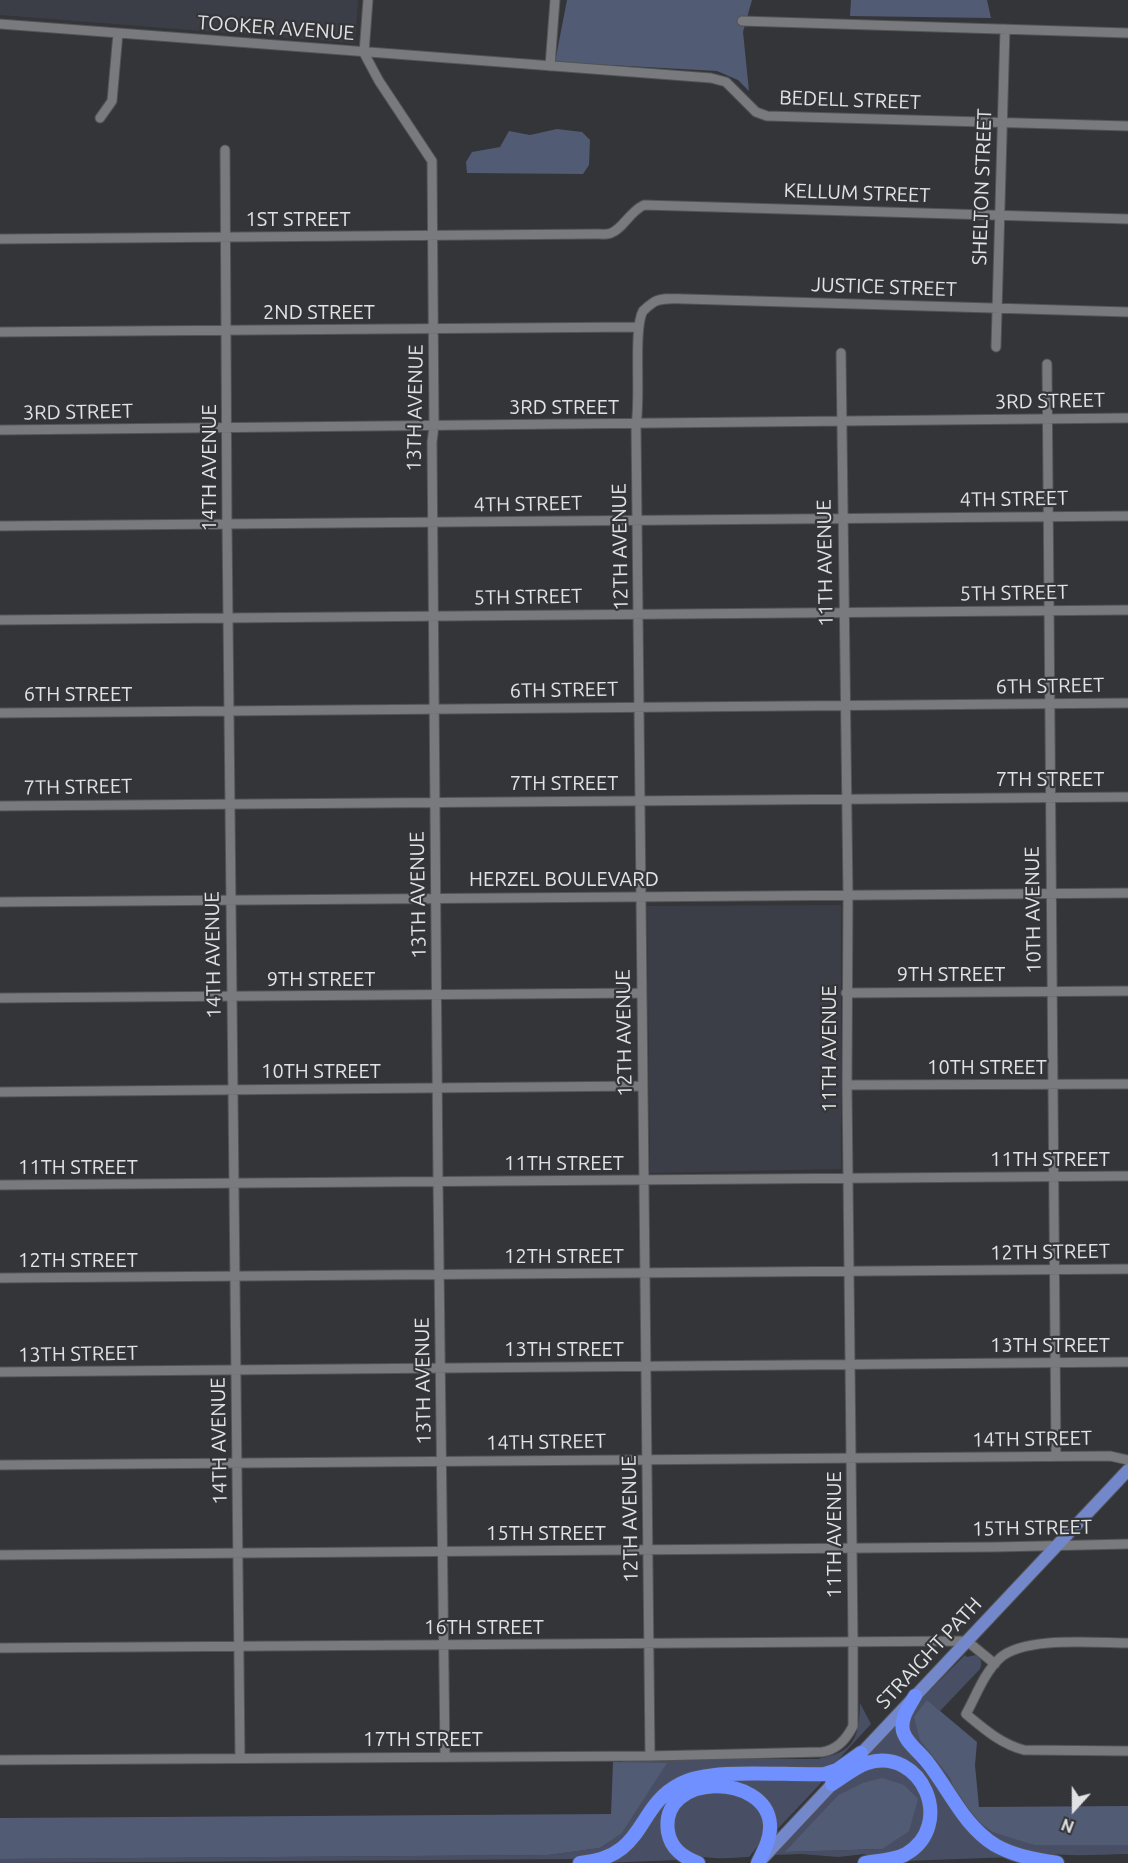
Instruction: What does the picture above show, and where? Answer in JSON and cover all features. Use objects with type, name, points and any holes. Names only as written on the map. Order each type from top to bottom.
[{"type":"highway","points":[[915,1696],[903,1720],[905,1735],[931,1767],[970,1824],[988,1840],[1006,1851],[1057,1863]]},
{"type":"highway","points":[[580,1863],[602,1859],[623,1848],[634,1837],[662,1798],[670,1790],[685,1782],[711,1776],[825,1774],[837,1770],[861,1753]]},
{"type":"highway","points":[[832,1784],[866,1763],[883,1761],[909,1770],[917,1776],[926,1790],[931,1804],[931,1815],[922,1839],[903,1856],[865,1863]]},
{"type":"highway","points":[[698,1863],[681,1855],[674,1848],[668,1833],[669,1817],[675,1804],[687,1793],[716,1786],[745,1792],[761,1804],[767,1813],[770,1824],[769,1835],[758,1863]]},
{"type":"main road","name":"STRAIGHT PATH","points":[[758,1863],[1128,1470]]},
{"type":"street","points":[[364,52],[368,0]]},
{"type":"street","points":[[549,66],[555,0]]},
{"type":"street","points":[[742,21],[1128,33]]},
{"type":"street","name":"TOOKER AVENUE","points":[[0,24],[549,66]]},
{"type":"street","name":"SHELTON STREET","points":[[996,347],[1005,29]]},
{"type":"street","points":[[100,118],[112,101],[118,33]]},
{"type":"street","name":"13TH AVENUE","points":[[364,52],[379,81],[432,161],[434,426],[432,523],[445,1756]]},
{"type":"street","name":"BEDELL STREET","points":[[549,66],[711,78],[726,82],[756,112],[767,116],[1128,126]]},
{"type":"street","name":"14TH AVENUE","points":[[225,150],[240,1758]]},
{"type":"street","name":"KELLUM STREET","points":[[596,234],[610,233],[621,226],[633,210],[644,205],[1128,219]]},
{"type":"street","name":"1ST STREET","points":[[0,239],[596,234]]},
{"type":"street","name":"JUSTICE STREET","points":[[643,311],[654,302],[677,299],[1128,312]]},
{"type":"street","name":"12TH AVENUE","points":[[643,311],[638,327],[639,410],[636,424],[650,1756]]},
{"type":"street","name":"2ND STREET","points":[[0,333],[638,327]]},
{"type":"street","name":"11TH AVENUE","points":[[841,353],[848,895],[846,1085],[853,1641],[853,1726],[843,1741]]},
{"type":"street","name":"10TH AVENUE","points":[[1047,364],[1056,1456]]},
{"type":"street","name":"3RD STREET","points":[[0,430],[1128,418]]},
{"type":"street","name":"4TH STREET","points":[[0,526],[1128,516]]},
{"type":"street","name":"5TH STREET","points":[[0,620],[1128,610]]},
{"type":"street","name":"6TH STREET","points":[[0,713],[1128,703]]},
{"type":"street","name":"7TH STREET","points":[[0,806],[1128,796]]},
{"type":"street","name":"HERZEL BOULEVARD","points":[[0,902],[1128,893]]},
{"type":"street","name":"9TH STREET","points":[[846,993],[1128,991]]},
{"type":"street","name":"9TH STREET","points":[[0,998],[641,993]]},
{"type":"street","name":"10TH STREET","points":[[846,1085],[1128,1084]]},
{"type":"street","name":"10TH STREET","points":[[0,1092],[643,1086]]},
{"type":"street","name":"11TH STREET","points":[[0,1185],[1128,1176]]},
{"type":"street","name":"12TH STREET","points":[[0,1278],[1128,1269]]},
{"type":"street","name":"13TH STREET","points":[[0,1372],[1128,1362]]},
{"type":"street","name":"14TH STREET","points":[[0,1465],[1056,1456],[1113,1456],[1128,1460]]},
{"type":"street","name":"15TH STREET","points":[[0,1555],[1128,1544]]},
{"type":"street","points":[[967,1641],[995,1664]]},
{"type":"street","name":"16TH STREET","points":[[0,1648],[967,1641]]},
{"type":"street","points":[[1128,1642],[1031,1645],[1010,1651],[995,1664],[966,1714],[1009,1746],[1031,1751],[1128,1751]]},
{"type":"street","name":"17TH STREET","points":[[0,1760],[650,1756],[822,1752],[830,1751],[843,1741]]},
{"type":"shaded area","points":[[0,0],[358,0],[355,43],[0,15]]},
{"type":"shaded area","points":[[567,0],[752,0],[743,32],[749,91],[738,80],[717,71],[555,62]]},
{"type":"shaded area","points":[[851,0],[987,0],[991,18],[850,16]]},
{"type":"shaded area","points":[[557,129],[582,132],[590,140],[589,165],[583,174],[467,173],[466,162],[472,152],[500,147],[509,131],[530,135]]},
{"type":"shaded area","points":[[841,905],[841,1169],[650,1173],[647,906]]},
{"type":"shaded area","points":[[965,1655],[967,1657],[978,1656],[981,1663],[980,1669],[940,1711],[927,1700],[937,1761],[950,1778],[957,1798],[909,1734],[909,1711]]},
{"type":"shaded area","points":[[927,1700],[977,1742],[975,1765],[979,1807],[1128,1806],[1128,1845],[1034,1845],[993,1832],[970,1816],[957,1798],[950,1778],[920,1740],[914,1717]]},
{"type":"shaded area","points":[[860,1703],[871,1724],[836,1762],[831,1764],[832,1767],[690,1774],[613,1849],[577,1859],[0,1863],[0,1859],[548,1855],[600,1848],[621,1834],[622,1759],[818,1759],[840,1752],[852,1742],[858,1726]]},
{"type":"shaded area","points":[[899,1722],[961,1819],[1013,1857],[903,1861],[936,1807],[930,1785],[914,1767],[866,1757]]},
{"type":"shaded area","points":[[613,1762],[667,1763],[621,1834],[600,1848],[548,1855],[0,1859],[0,1818],[611,1814]]},
{"type":"shaded area","points":[[881,1763],[904,1769],[915,1778],[922,1790],[925,1815],[922,1828],[906,1849],[893,1855],[865,1857],[865,1854],[838,1857],[801,1854],[774,1855],[848,1776]],"holes":[[[837,1796],[882,1849],[786,1852]]]},
{"type":"shaded area","points":[[730,1777],[819,1780],[821,1783],[771,1836],[772,1813],[729,1782]]},
{"type":"shaded area","points":[[882,1778],[904,1785],[918,1799],[909,1831],[882,1849],[785,1852],[837,1796],[863,1783]]},
{"type":"shaded area","points":[[714,1788],[744,1797],[756,1806],[766,1820],[760,1843],[749,1857],[699,1856],[682,1848],[676,1841],[672,1821],[680,1802]]},
{"type":"shaded area","points":[[661,1804],[668,1807],[679,1860],[600,1863]]},
{"type":"shaded area","points":[[970,1816],[1034,1845],[1128,1845],[1128,1854],[1064,1855],[1023,1849],[1004,1842],[986,1831]]}]
